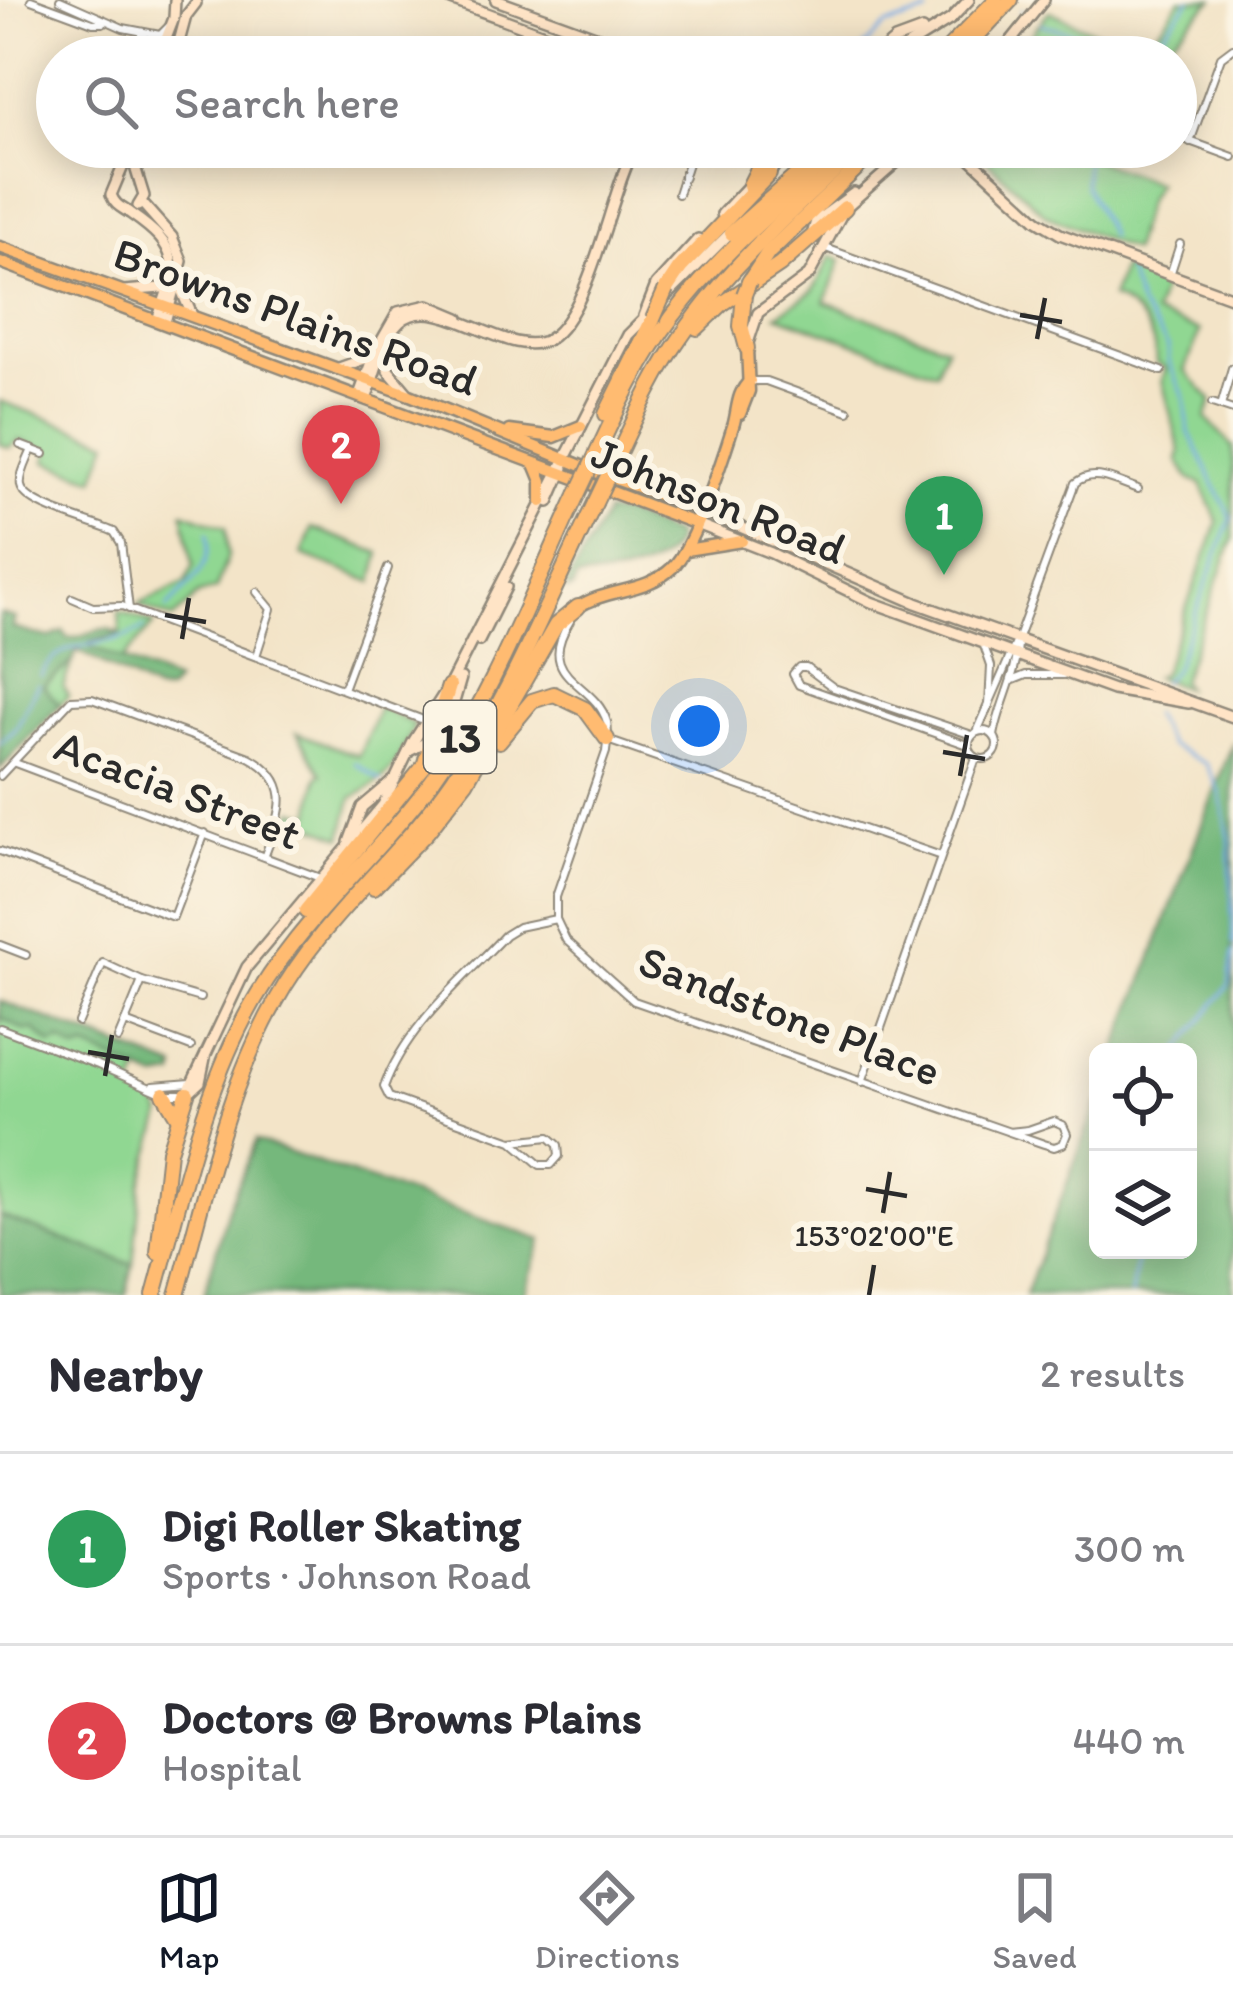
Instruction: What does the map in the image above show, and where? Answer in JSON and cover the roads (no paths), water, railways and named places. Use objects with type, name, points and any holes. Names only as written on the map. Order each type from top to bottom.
[{"type":"highway","points":[[961,36],[996,0]]},
{"type":"highway","points":[[977,36],[1011,0]]},
{"type":"highway","points":[[744,201],[760,168]]},
{"type":"highway","points":[[732,233],[805,168]]},
{"type":"highway","name":"13","points":[[154,1295],[209,1103],[232,1044],[277,962],[445,762],[482,696],[629,386],[674,314],[706,276],[820,168]]},
{"type":"highway","name":"13","points":[[177,1295],[229,1110],[277,998],[337,914],[417,826],[467,758],[615,460],[692,321],[839,168]]},
{"type":"highway","points":[[747,348],[741,326],[746,288],[768,253],[857,168]]},
{"type":"highway","points":[[597,453],[594,444],[648,318],[680,268],[769,174]]},
{"type":"highway","points":[[672,352],[722,304],[817,241],[845,208]]},
{"type":"highway","points":[[466,782],[556,625],[578,607]]},
{"type":"highway","points":[[277,962],[311,905],[420,772],[449,686]]},
{"type":"highway","points":[[337,914],[353,907],[401,860],[526,706],[547,694],[560,694],[591,714],[607,740]]},
{"type":"highway","points":[[161,1269],[158,1251],[168,1160],[189,1089]]},
{"type":"highway","points":[[164,1094],[178,1117]]},
{"type":"main road","name":"Browns Plains Road","points":[[0,247],[410,395],[564,459]]},
{"type":"main road","name":"Browns Plains Road","points":[[0,262],[560,473]]},
{"type":"main road","points":[[578,607],[603,594],[655,580],[676,565],[686,550],[743,409],[750,381],[747,348]]},
{"type":"main road","points":[[503,432],[554,437],[581,427]]},
{"type":"main road","name":"Johnson Road","points":[[564,459],[701,510]]},
{"type":"main road","points":[[534,462],[542,478],[542,502]]},
{"type":"main road","name":"Johnson Road","points":[[560,473],[697,524]]},
{"type":"main road","points":[[686,550],[742,542]]},
{"type":"street","points":[[31,0],[93,23],[107,22]]},
{"type":"street","points":[[59,0],[138,33],[160,35],[170,25]]},
{"type":"street","points":[[166,36],[177,0],[198,2]]},
{"type":"street","points":[[451,0],[549,36]]},
{"type":"street","points":[[496,0],[595,36]]},
{"type":"street","points":[[918,36],[952,19],[969,0]]},
{"type":"street","points":[[1015,36],[1044,0]]},
{"type":"street","points":[[181,36],[186,16],[198,2]]},
{"type":"street","points":[[904,36],[928,30]]},
{"type":"street","points":[[138,33],[142,36]]},
{"type":"street","points":[[1197,123],[1221,57],[1233,48]]},
{"type":"street","points":[[1197,144],[1233,157]]},
{"type":"street","points":[[122,168],[112,200],[167,244],[192,316]]},
{"type":"street","points":[[137,168],[142,202],[176,242],[176,277],[161,321]]},
{"type":"street","points":[[363,396],[403,319],[424,313],[521,343],[542,343],[553,337],[584,284],[627,168]]},
{"type":"street","points":[[678,194],[687,168]]},
{"type":"street","points":[[411,750],[445,733],[457,686],[619,349],[732,233],[773,168]]},
{"type":"street","points":[[747,348],[758,313],[804,281],[817,241],[817,221],[883,168]]},
{"type":"street","points":[[845,208],[890,168]]},
{"type":"street","points":[[981,168],[1048,228],[1233,298]]},
{"type":"street","points":[[116,182],[129,177],[141,184]]},
{"type":"street","points":[[648,318],[650,297],[669,268],[752,183]]},
{"type":"street","points":[[128,210],[142,202]]},
{"type":"street","points":[[817,241],[1162,371]]},
{"type":"street","points":[[1170,275],[1180,244]]},
{"type":"street","points":[[124,291],[161,288],[176,277]]},
{"type":"street","points":[[369,380],[374,354],[398,312],[412,306],[449,311],[468,325]]},
{"type":"street","points":[[391,337],[388,370],[410,395]]},
{"type":"street","points":[[336,369],[374,354]]},
{"type":"street","points":[[1231,365],[1217,404],[1233,410]]},
{"type":"street","points":[[750,381],[766,381],[848,411]]},
{"type":"street","points":[[20,445],[44,454]]},
{"type":"street","points":[[32,449],[20,482],[22,490],[32,501],[114,532],[121,543],[129,609]]},
{"type":"street","points":[[0,1028],[164,1094],[200,1082],[206,1053],[248,967],[374,817],[449,686],[560,473]]},
{"type":"street","points":[[994,736],[1018,638],[1075,483],[1097,475],[1138,490]]},
{"type":"street","name":"Johnson Road","points":[[701,510],[916,603],[1233,717]]},
{"type":"street","name":"Johnson Road","points":[[697,524],[871,602],[1072,675],[1140,697],[1195,703]]},
{"type":"street","points":[[343,689],[388,568]]},
{"type":"street","points":[[256,656],[271,617],[268,602],[257,592]]},
{"type":"street","points":[[72,598],[93,607],[129,609],[427,721]]},
{"type":"street","points":[[512,1141],[549,1138],[558,1145],[559,1156],[551,1165],[540,1166],[512,1141],[389,1097],[384,1087],[392,1063],[426,1018],[506,935],[518,927],[556,919],[556,897],[608,727],[602,712],[570,680],[560,662],[561,639],[578,607]]},
{"type":"street","points":[[982,642],[991,666],[989,710]]},
{"type":"street","points":[[968,746],[1014,654]]},
{"type":"street","points":[[976,758],[968,746],[938,729],[834,688],[806,667],[793,674],[800,685],[938,729],[986,731],[997,743],[993,755],[976,758]]},
{"type":"street","points":[[1007,684],[1026,675],[1072,675]]},
{"type":"street","points":[[0,776],[67,704],[92,699],[262,765],[280,787],[282,801],[265,855]]},
{"type":"street","points":[[607,740],[941,856]]},
{"type":"street","points":[[862,1082],[976,758]]},
{"type":"street","name":"Acacia Street","points":[[13,762],[320,878]]},
{"type":"street","points":[[346,847],[358,814],[396,778]]},
{"type":"street","points":[[358,814],[374,817]]},
{"type":"street","points":[[0,851],[173,917],[205,833]]},
{"type":"street","name":"Sandstone Place","points":[[556,919],[566,940],[634,1001],[1054,1148],[1063,1144],[1067,1134],[1054,1121],[1009,1132]]},
{"type":"street","points":[[0,945],[26,956]]},
{"type":"street","points":[[78,1022],[99,964],[200,998]]},
{"type":"street","points":[[118,1039],[142,981]]},
{"type":"street","points":[[124,1022],[191,1047]]},
{"type":"street","points":[[149,1086],[189,1089]]},
{"type":"waterway","points":[[1161,36],[1190,0]]},
{"type":"waterway","points":[[875,36],[885,26],[928,13]]},
{"type":"waterway","points":[[1041,24],[1084,36]]},
{"type":"waterway","points":[[1085,168],[1085,186],[1110,236]]},
{"type":"waterway","points":[[1127,271],[1140,307],[1168,346],[1169,362],[1185,399],[1189,433],[1231,518],[1174,670],[1162,682]]},
{"type":"waterway","points":[[167,608],[203,566],[208,533]]},
{"type":"waterway","points":[[41,676],[50,663],[73,648],[116,640],[144,628]]},
{"type":"waterway","points":[[0,743],[16,729],[38,684]]},
{"type":"waterway","points":[[1152,714],[1169,745],[1206,764],[1220,792],[1229,838],[1233,944]]},
{"type":"waterway","points":[[355,763],[381,781]]},
{"type":"waterway","points":[[1185,1043],[1229,985],[1233,951]]},
{"type":"waterway","points":[[1131,1295],[1137,1259]]},
{"type":"place","name":"Doctors @ Browns Plains","points":[[341,504]]},
{"type":"place","name":"Digi Roller Skating","points":[[944,575]]}]
